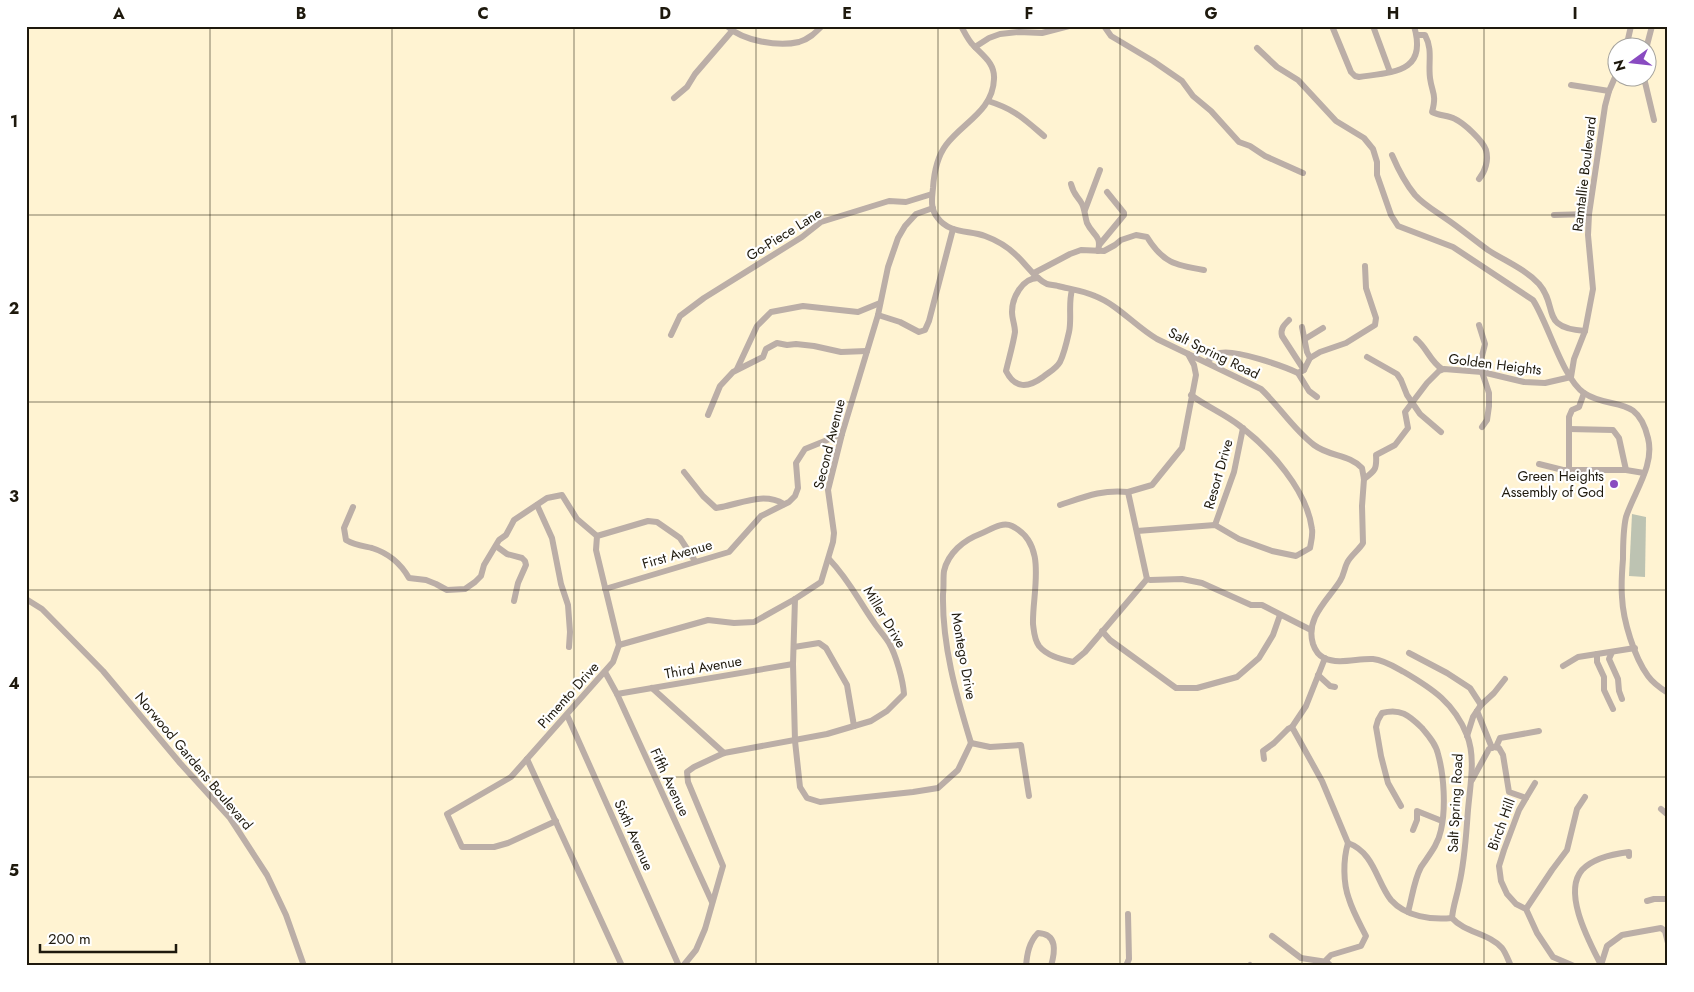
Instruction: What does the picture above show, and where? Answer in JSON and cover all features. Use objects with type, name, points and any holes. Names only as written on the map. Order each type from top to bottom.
[{"type":"street","points":[[674,98],[687,88],[695,74],[730,29],[745,38],[784,44],[799,42],[810,37],[822,26]]},
{"type":"street","points":[[878,315],[900,322],[919,332],[925,330],[929,321],[953,229],[940,220],[933,208],[932,194],[939,157],[945,146],[954,136],[979,114],[988,101],[994,79],[992,67],[986,56],[975,47],[961,26]]},
{"type":"street","points":[[975,47],[989,38],[1000,34],[1042,33],[1069,26]]},
{"type":"street","points":[[1104,26],[1111,36],[1182,81],[1193,96],[1211,111],[1239,142],[1303,173]]},
{"type":"street","points":[[1332,26],[1351,72],[1359,77],[1390,72],[1407,66],[1412,62],[1419,44],[1414,26]]},
{"type":"street","points":[[1373,26],[1390,72]]},
{"type":"street","points":[[1417,35],[1425,35],[1429,42],[1430,78],[1435,97],[1432,112],[1455,118],[1472,132],[1486,148],[1485,172],[1479,179]]},
{"type":"street","points":[[1257,48],[1277,67],[1298,80],[1336,121],[1364,138],[1373,149],[1377,162],[1377,175],[1390,215],[1398,226],[1453,247],[1533,300],[1571,377],[1584,393],[1597,399],[1625,406],[1640,418],[1648,439],[1650,452],[1626,519],[1623,546],[1622,597],[1628,627],[1647,674],[1659,687],[1668,693]]},
{"type":"street","points":[[1571,85],[1609,91]]},
{"type":"street","name":"Ramtallie Boulevard","points":[[1571,377],[1574,359],[1585,331],[1593,289],[1588,235],[1589,214],[1605,106],[1610,88]]},
{"type":"street","points":[[1646,88],[1654,120]]},
{"type":"street","points":[[988,101],[1020,114],[1044,136]]},
{"type":"street","points":[[1392,155],[1404,180],[1415,196],[1488,250],[1516,266],[1539,284],[1556,322],[1563,327],[1585,331]]},
{"type":"street","points":[[1084,212],[1100,170]]},
{"type":"street","points":[[1071,184],[1073,194],[1082,204],[1088,224],[1098,237],[1100,244]]},
{"type":"street","points":[[1098,251],[1100,244],[1124,213],[1107,192]]},
{"type":"street","name":"Go-Piece Lane","points":[[671,335],[680,316],[704,298],[802,237],[821,222],[889,201],[906,202],[932,194]]},
{"type":"street","name":"Second Avenue","points":[[619,645],[708,620],[734,623],[754,622],[821,582],[829,559],[834,533],[828,490],[842,434],[878,315],[888,267],[898,238],[905,226],[916,214],[933,208]]},
{"type":"street","points":[[1554,215],[1589,214]]},
{"type":"street","name":"Salt Spring Road","points":[[953,229],[985,236],[1017,256],[1036,276],[1047,284],[1097,296],[1142,330],[1261,389],[1271,398],[1295,428],[1312,444],[1324,452],[1350,459],[1358,464],[1362,468],[1364,479]]},
{"type":"street","points":[[1072,290],[1070,300],[1070,331],[1060,362],[1052,371],[1037,382],[1027,386],[1018,384],[1009,377],[1006,371],[1015,330],[1012,311],[1016,294],[1026,282],[1070,254],[1081,250],[1104,250],[1115,246],[1121,240],[1136,235],[1147,236],[1152,245],[1166,260],[1182,266],[1204,270]]},
{"type":"street","points":[[1301,371],[1310,358],[1346,342],[1375,325],[1376,318],[1366,288],[1365,266]]},
{"type":"street","points":[[737,370],[757,326],[771,312],[803,306],[858,312],[880,303]]},
{"type":"street","points":[[1289,320],[1283,326],[1282,336],[1301,371],[1309,391],[1318,397]]},
{"type":"street","points":[[1479,325],[1485,344],[1481,360],[1482,372],[1489,393],[1487,420],[1482,427]]},
{"type":"street","points":[[1302,328],[1310,358]]},
{"type":"street","points":[[1305,340],[1323,328]]},
{"type":"street","points":[[1416,339],[1425,346],[1433,362],[1442,369]]},
{"type":"street","points":[[708,415],[720,386],[733,372],[764,357],[766,349],[777,343],[814,346],[841,352],[868,351]]},
{"type":"street","points":[[1206,362],[1223,353],[1301,371]]},
{"type":"street","points":[[1060,505],[1113,490],[1128,492],[1152,486],[1182,448],[1196,375],[1194,365],[1188,354]]},
{"type":"street","points":[[1367,357],[1396,374],[1411,402],[1420,414],[1441,432]]},
{"type":"street","name":"Golden Heights","points":[[1411,402],[1442,369],[1448,368],[1482,372],[1524,382],[1545,383],[1571,377]]},
{"type":"street","points":[[1569,470],[1568,418],[1572,410],[1580,406],[1584,393]]},
{"type":"street","points":[[1137,531],[1215,525],[1239,539],[1296,556],[1310,548],[1312,530],[1308,512],[1299,490],[1276,461],[1243,428],[1191,395]]},
{"type":"street","points":[[1264,759],[1263,750],[1292,727],[1306,706],[1325,658],[1318,654],[1311,630],[1320,608],[1342,580],[1346,564],[1363,543],[1362,506],[1364,479],[1374,471],[1377,463],[1376,455],[1395,445],[1408,428],[1405,412],[1411,402]]},
{"type":"street","name":"Resort Drive","points":[[1215,525],[1234,472],[1243,428]]},
{"type":"street","points":[[1569,429],[1613,430],[1619,438],[1626,470]]},
{"type":"street","name":"First Avenue","points":[[605,589],[729,552],[761,516],[789,502],[797,492],[796,463],[805,449],[842,434]]},
{"type":"street","points":[[1539,464],[1563,470],[1626,470],[1644,473]]},
{"type":"street","points":[[684,472],[703,496],[716,508],[746,500],[767,498],[784,504]]},
{"type":"street","points":[[1128,492],[1146,579]]},
{"type":"street","points":[[354,507],[344,528],[346,540],[386,554],[398,563],[409,578],[436,584],[447,590],[465,589],[475,582],[481,576],[484,565],[499,540],[506,535],[514,520],[547,498],[562,495],[577,519],[597,536]]},
{"type":"street","points":[[537,505],[552,538],[561,584],[568,605],[569,647]]},
{"type":"street","points":[[597,536],[648,520],[657,522],[680,538],[696,561]]},
{"type":"street","name":"Montego Drive","points":[[971,743],[957,699],[944,626],[943,600],[944,571],[951,555],[969,538],[1002,524],[1011,526],[1025,536],[1034,553],[1036,575],[1033,612],[1034,635],[1039,646],[1054,657],[1072,662],[1085,652],[1102,631]]},
{"type":"street","points":[[597,536],[596,550],[619,645]]},
{"type":"street","points":[[496,546],[507,554],[522,558],[525,561],[526,565],[518,583],[514,601]]},
{"type":"street","name":"Miller Drive","points":[[829,559],[844,575],[889,643],[903,680],[904,694],[887,711],[872,721],[854,726]]},
{"type":"street","points":[[1146,579],[1182,579],[1202,583],[1251,605],[1262,605],[1311,630]]},
{"type":"street","points":[[1146,579],[1102,631],[1110,640],[1176,688],[1197,688],[1237,677],[1259,658],[1273,634],[1280,615]]},
{"type":"street","name":"Norwood Gardens Boulevard","points":[[26,599],[42,609],[103,670],[180,763],[230,818],[268,875],[286,915],[304,966]]},
{"type":"street","points":[[795,599],[793,664],[796,741],[800,787],[807,798],[820,802],[938,788],[958,770],[971,743],[990,747],[1021,745],[1028,796]]},
{"type":"street","points":[[683,966],[696,950],[705,929],[723,866],[688,782],[687,772],[724,753],[796,741],[854,726],[847,685],[826,648],[819,643],[794,647]]},
{"type":"street","name":"Pimento Drive","points":[[556,821],[508,843],[494,847],[462,847],[447,814],[511,777],[605,672],[613,662],[619,645]]},
{"type":"street","points":[[1563,666],[1578,657],[1635,648]]},
{"type":"street","points":[[1612,652],[1610,659],[1618,679],[1622,699]]},
{"type":"street","points":[[1409,653],[1447,673],[1470,688],[1494,747]]},
{"type":"street","points":[[1597,654],[1597,662],[1604,677],[1604,690],[1613,709]]},
{"type":"street","name":"Salt Spring Road","points":[[1325,658],[1332,660],[1373,659],[1396,668],[1437,692],[1458,718],[1467,736],[1471,751],[1471,782],[1466,850],[1452,908],[1452,918]]},
{"type":"street","name":"Third Avenue","points":[[617,694],[793,664]]},
{"type":"street","name":"Fifth Avenue","points":[[605,672],[617,694],[712,902]]},
{"type":"street","points":[[1318,674],[1330,686],[1335,687]]},
{"type":"street","points":[[1467,736],[1473,716],[1505,678]]},
{"type":"street","points":[[652,688],[724,753]]},
{"type":"street","points":[[1401,806],[1388,783],[1376,727],[1382,713],[1390,711],[1398,711],[1410,716],[1427,734],[1438,753],[1444,790],[1441,830],[1434,850],[1420,869],[1408,912]]},
{"type":"street","name":"Sixth Avenue","points":[[567,715],[679,966]]},
{"type":"street","points":[[1292,727],[1322,781],[1348,843],[1346,853],[1346,889],[1366,936],[1362,946],[1331,955],[1326,960],[1329,964]]},
{"type":"street","points":[[1471,782],[1489,749],[1494,747],[1500,738],[1538,731]]},
{"type":"street","name":"Birch Hill","points":[[1494,747],[1499,748],[1503,755],[1509,792],[1526,798],[1513,823],[1499,866],[1501,881],[1507,894],[1516,904],[1526,909],[1553,958],[1574,966]]},
{"type":"street","points":[[527,759],[622,966]]},
{"type":"street","points":[[1526,798],[1535,783]]},
{"type":"street","points":[[1526,909],[1567,850],[1577,809],[1585,797]]},
{"type":"street","points":[[1661,809],[1668,815]]},
{"type":"street","points":[[1414,830],[1417,812],[1442,821]]},
{"type":"street","points":[[1348,843],[1357,846],[1369,861],[1392,901],[1408,912],[1424,918],[1452,918],[1458,924],[1494,942],[1502,949],[1510,965]]},
{"type":"street","points":[[1600,965],[1577,913],[1575,893],[1577,881],[1582,871],[1595,861],[1613,854],[1629,852],[1629,856]]},
{"type":"street","points":[[1647,901],[1654,899],[1668,900]]},
{"type":"street","points":[[1126,966],[1129,959],[1128,914]]},
{"type":"street","points":[[1600,965],[1607,946],[1622,935],[1661,928],[1665,931],[1668,943]]},
{"type":"street","points":[[1026,966],[1027,950],[1035,935],[1041,932],[1050,938],[1054,945],[1055,953],[1051,966]]},
{"type":"street","points":[[1272,936],[1301,958],[1329,964]]},
{"type":"green space","points":[[1632,514],[1646,517],[1645,577],[1629,576]]},
{"type":"place","name":"Green Heights Assembly of God","points":[[1614,484]]}]
